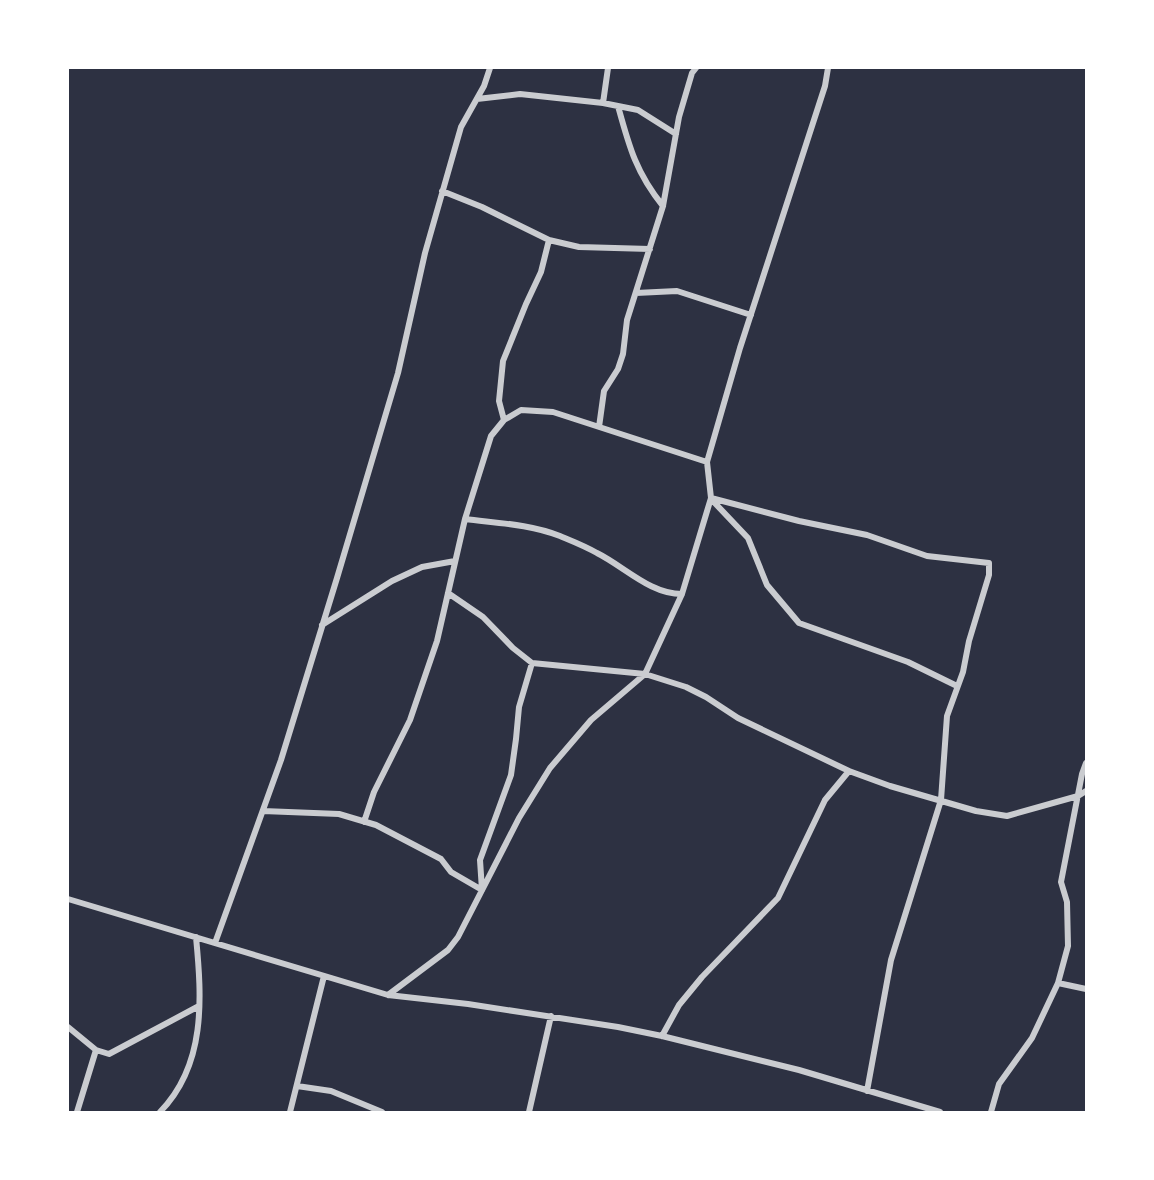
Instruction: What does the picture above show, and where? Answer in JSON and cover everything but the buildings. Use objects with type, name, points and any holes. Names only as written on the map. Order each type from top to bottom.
[{"type":"street","points":[[215,943],[281,760],[322,626],[398,373],[425,253],[461,127],[484,86],[490,68]]},
{"type":"street","points":[[603,103],[608,68]]},
{"type":"street","points":[[599,427],[604,392],[618,369],[627,320],[663,206],[676,134],[692,73],[696,68]]},
{"type":"street","points":[[388,995],[448,950],[458,938],[519,818],[550,768],[591,720],[645,674],[682,594],[711,498],[707,462],[751,315],[825,86],[828,68]]},
{"type":"street","points":[[477,99],[520,94],[603,103],[638,110],[676,134]]},
{"type":"street","points":[[618,106],[630,152],[646,186],[663,206]]},
{"type":"street","points":[[442,191],[482,207],[549,240],[579,248],[650,249]]},
{"type":"street","points":[[504,420],[499,401],[503,361],[541,272],[549,240]]},
{"type":"street","points":[[636,293],[677,291],[751,315]]},
{"type":"street","points":[[364,822],[374,792],[410,720],[437,641],[465,519],[491,436],[504,420],[521,410],[553,412],[707,462]]},
{"type":"street","points":[[711,498],[748,538],[767,585],[799,623],[908,662],[957,686]]},
{"type":"street","points":[[711,498],[800,521],[867,535],[927,556],[989,563],[989,575],[947,716],[941,800],[891,960],[867,1091]]},
{"type":"street","points":[[465,519],[514,525],[557,535],[599,553],[618,567],[666,593],[682,594]]},
{"type":"street","points":[[322,626],[392,581],[422,567],[455,561]]},
{"type":"street","points":[[448,593],[483,617],[513,648],[532,663],[645,674],[686,687],[738,718],[849,771],[890,786],[976,811],[1007,816],[1078,796],[1086,791]]},
{"type":"street","points":[[482,890],[480,860],[511,775],[519,707],[532,663]]},
{"type":"street","points":[[991,1113],[999,1084],[1032,1038],[1058,983],[1068,946],[1067,902],[1061,882],[1086,763]]},
{"type":"street","points":[[662,1036],[679,1005],[702,977],[778,898],[825,800],[849,771]]},
{"type":"street","points":[[263,812],[339,814],[376,825],[441,859],[451,872],[482,890]]},
{"type":"street","points":[[68,899],[388,995],[618,1026],[799,1070],[940,1113]]},
{"type":"street","points":[[160,1113],[172,1100],[189,1069],[197,1037],[200,972],[196,937]]},
{"type":"street","points":[[290,1113],[324,976]]},
{"type":"street","points":[[1058,983],[1086,989]]},
{"type":"street","points":[[68,1027],[96,1050],[109,1054],[199,1006]]},
{"type":"street","points":[[529,1113],[550,1016]]},
{"type":"street","points":[[77,1113],[96,1050]]},
{"type":"street","points":[[297,1086],[331,1091],[382,1113]]}]
